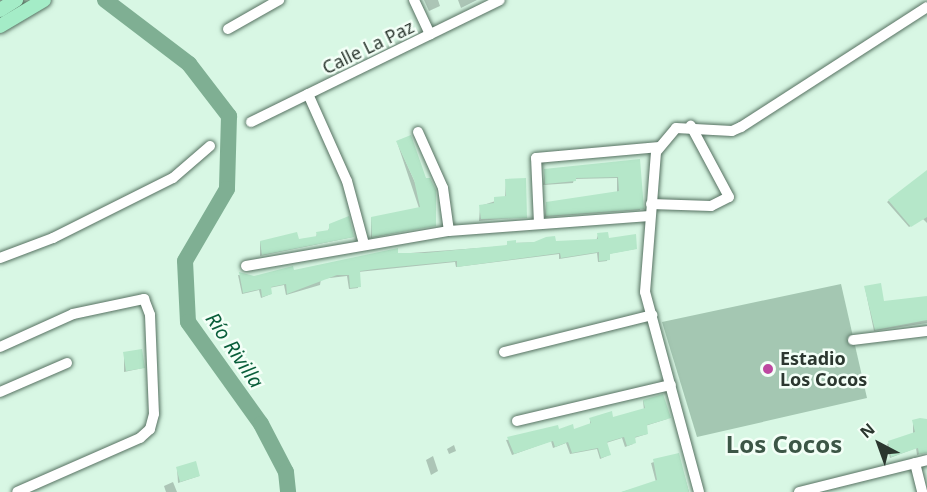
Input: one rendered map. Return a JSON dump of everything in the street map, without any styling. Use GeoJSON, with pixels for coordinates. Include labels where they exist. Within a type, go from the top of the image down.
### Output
{"type":"FeatureCollection","features":[{"type":"Feature","properties":{"kind":"main road"},"geometry":{"type":"LineString","coordinates":[[0,10],[16,0]]}},
{"type":"Feature","properties":{"kind":"main road"},"geometry":{"type":"LineString","coordinates":[[0,26],[44,0]]}},
{"type":"Feature","properties":{"kind":"street"},"geometry":{"type":"LineString","coordinates":[[228,29],[279,0]]}},
{"type":"Feature","properties":{"kind":"street"},"geometry":{"type":"LineString","coordinates":[[414,0],[430,35]]}},
{"type":"Feature","properties":{"kind":"street","name":"Calle La Paz"},"geometry":{"type":"LineString","coordinates":[[251,122],[500,0]]}},
{"type":"Feature","properties":{"kind":"street"},"geometry":{"type":"LineString","coordinates":[[699,492],[652,315],[644,276],[656,152],[676,128],[691,126],[732,131],[741,127],[927,7]]}},
{"type":"Feature","properties":{"kind":"street"},"geometry":{"type":"LineString","coordinates":[[308,94],[346,181],[364,244]]}},
{"type":"Feature","properties":{"kind":"street"},"geometry":{"type":"LineString","coordinates":[[651,204],[711,206],[729,197],[691,126]]}},
{"type":"Feature","properties":{"kind":"street"},"geometry":{"type":"LineString","coordinates":[[418,132],[443,188],[449,231]]}},
{"type":"Feature","properties":{"kind":"street"},"geometry":{"type":"LineString","coordinates":[[0,258],[53,238],[173,178],[210,146]]}},
{"type":"Feature","properties":{"kind":"street"},"geometry":{"type":"LineString","coordinates":[[539,223],[536,158],[660,147]]}},
{"type":"Feature","properties":{"kind":"street"},"geometry":{"type":"LineString","coordinates":[[246,266],[449,231],[649,216]]}},
{"type":"Feature","properties":{"kind":"street"},"geometry":{"type":"LineString","coordinates":[[0,347],[73,314],[144,299],[149,308],[154,414],[150,429],[140,438],[17,492]]}},
{"type":"Feature","properties":{"kind":"street"},"geometry":{"type":"LineString","coordinates":[[504,352],[652,315]]}},
{"type":"Feature","properties":{"kind":"street"},"geometry":{"type":"LineString","coordinates":[[854,340],[927,331]]}},
{"type":"Feature","properties":{"kind":"street"},"geometry":{"type":"LineString","coordinates":[[0,392],[67,363]]}},
{"type":"Feature","properties":{"kind":"street"},"geometry":{"type":"LineString","coordinates":[[517,421],[671,385]]}},
{"type":"Feature","properties":{"kind":"street"},"geometry":{"type":"LineString","coordinates":[[799,492],[927,460]]}},
{"type":"Feature","properties":{"kind":"street"},"geometry":{"type":"LineString","coordinates":[[915,463],[922,492]]}},
{"type":"Feature","properties":{"kind":"green space","name":"Estadio Los Cocos"},"geometry":{"type":"Polygon","coordinates":[[[841,284],[867,398],[697,437],[662,322],[841,284]]]}},
{"type":"Feature","properties":{"kind":"building"},"geometry":{"type":"Polygon","coordinates":[[[411,135],[426,178],[430,178],[436,190],[436,226],[372,237],[371,217],[420,207],[414,180],[396,141],[411,135]]]}},
{"type":"Feature","properties":{"kind":"building"},"geometry":{"type":"Polygon","coordinates":[[[640,159],[644,209],[546,216],[546,202],[619,191],[618,177],[576,178],[576,181],[545,184],[544,169],[640,159]]]}},
{"type":"Feature","properties":{"kind":"building"},"geometry":{"type":"Polygon","coordinates":[[[927,170],[927,217],[911,227],[888,200],[927,170]]]}},
{"type":"Feature","properties":{"kind":"building"},"geometry":{"type":"Polygon","coordinates":[[[526,178],[527,218],[481,219],[479,205],[494,203],[494,197],[506,196],[505,179],[526,178]]]}},
{"type":"Feature","properties":{"kind":"building"},"geometry":{"type":"Polygon","coordinates":[[[349,216],[354,237],[262,255],[260,241],[297,232],[299,239],[317,236],[316,232],[329,230],[329,224],[349,216]]]}},
{"type":"Feature","properties":{"kind":"building"},"geometry":{"type":"Polygon","coordinates":[[[608,232],[609,238],[636,234],[637,249],[610,254],[610,260],[599,261],[599,252],[561,258],[560,253],[457,267],[457,261],[375,269],[360,271],[361,287],[350,288],[349,275],[337,275],[287,294],[286,284],[271,287],[272,294],[262,297],[261,289],[243,293],[239,272],[254,276],[293,266],[294,270],[398,248],[398,253],[425,253],[507,245],[507,241],[516,240],[516,243],[534,242],[555,236],[556,241],[598,239],[597,233],[608,232]]]}},
{"type":"Feature","properties":{"kind":"building"},"geometry":{"type":"Polygon","coordinates":[[[881,283],[884,301],[927,296],[927,320],[875,330],[864,286],[881,283]]]}},
{"type":"Feature","properties":{"kind":"building"},"geometry":{"type":"Polygon","coordinates":[[[142,349],[145,368],[126,371],[123,352],[142,349]]]}},
{"type":"Feature","properties":{"kind":"building"},"geometry":{"type":"Polygon","coordinates":[[[663,394],[671,418],[647,425],[648,434],[635,437],[636,443],[627,446],[624,437],[607,442],[611,455],[601,458],[598,448],[572,453],[568,442],[555,447],[553,441],[514,454],[507,437],[558,425],[559,429],[573,424],[574,429],[591,423],[589,418],[612,411],[613,417],[645,408],[643,400],[663,394]]]}},
{"type":"Feature","properties":{"kind":"building"},"geometry":{"type":"Polygon","coordinates":[[[927,419],[927,453],[919,454],[918,448],[891,457],[888,441],[915,432],[912,420],[927,419]]]}},
{"type":"Feature","properties":{"kind":"building"},"geometry":{"type":"Polygon","coordinates":[[[679,453],[689,492],[621,492],[657,480],[653,459],[679,453]]]}},
{"type":"Feature","properties":{"kind":"building"},"geometry":{"type":"Polygon","coordinates":[[[196,461],[200,476],[180,482],[176,467],[196,461]]]}},
{"type":"Feature","properties":{"kind":"waterway","name":"Río Rivilla"},"geometry":{"type":"LineString","coordinates":[[105,0],[189,64],[229,116],[227,189],[185,261],[188,322],[261,424],[286,472],[288,492]]}},
{"type":"Feature","properties":{"kind":"place","name":"Estadio Los Cocos"},"geometry":{"type":"Point","coordinates":[768,369]}},
{"type":"Feature","properties":{"kind":"district","name":"Los Cocos"},"geometry":{"type":"Point","coordinates":[784,444]}}]}
